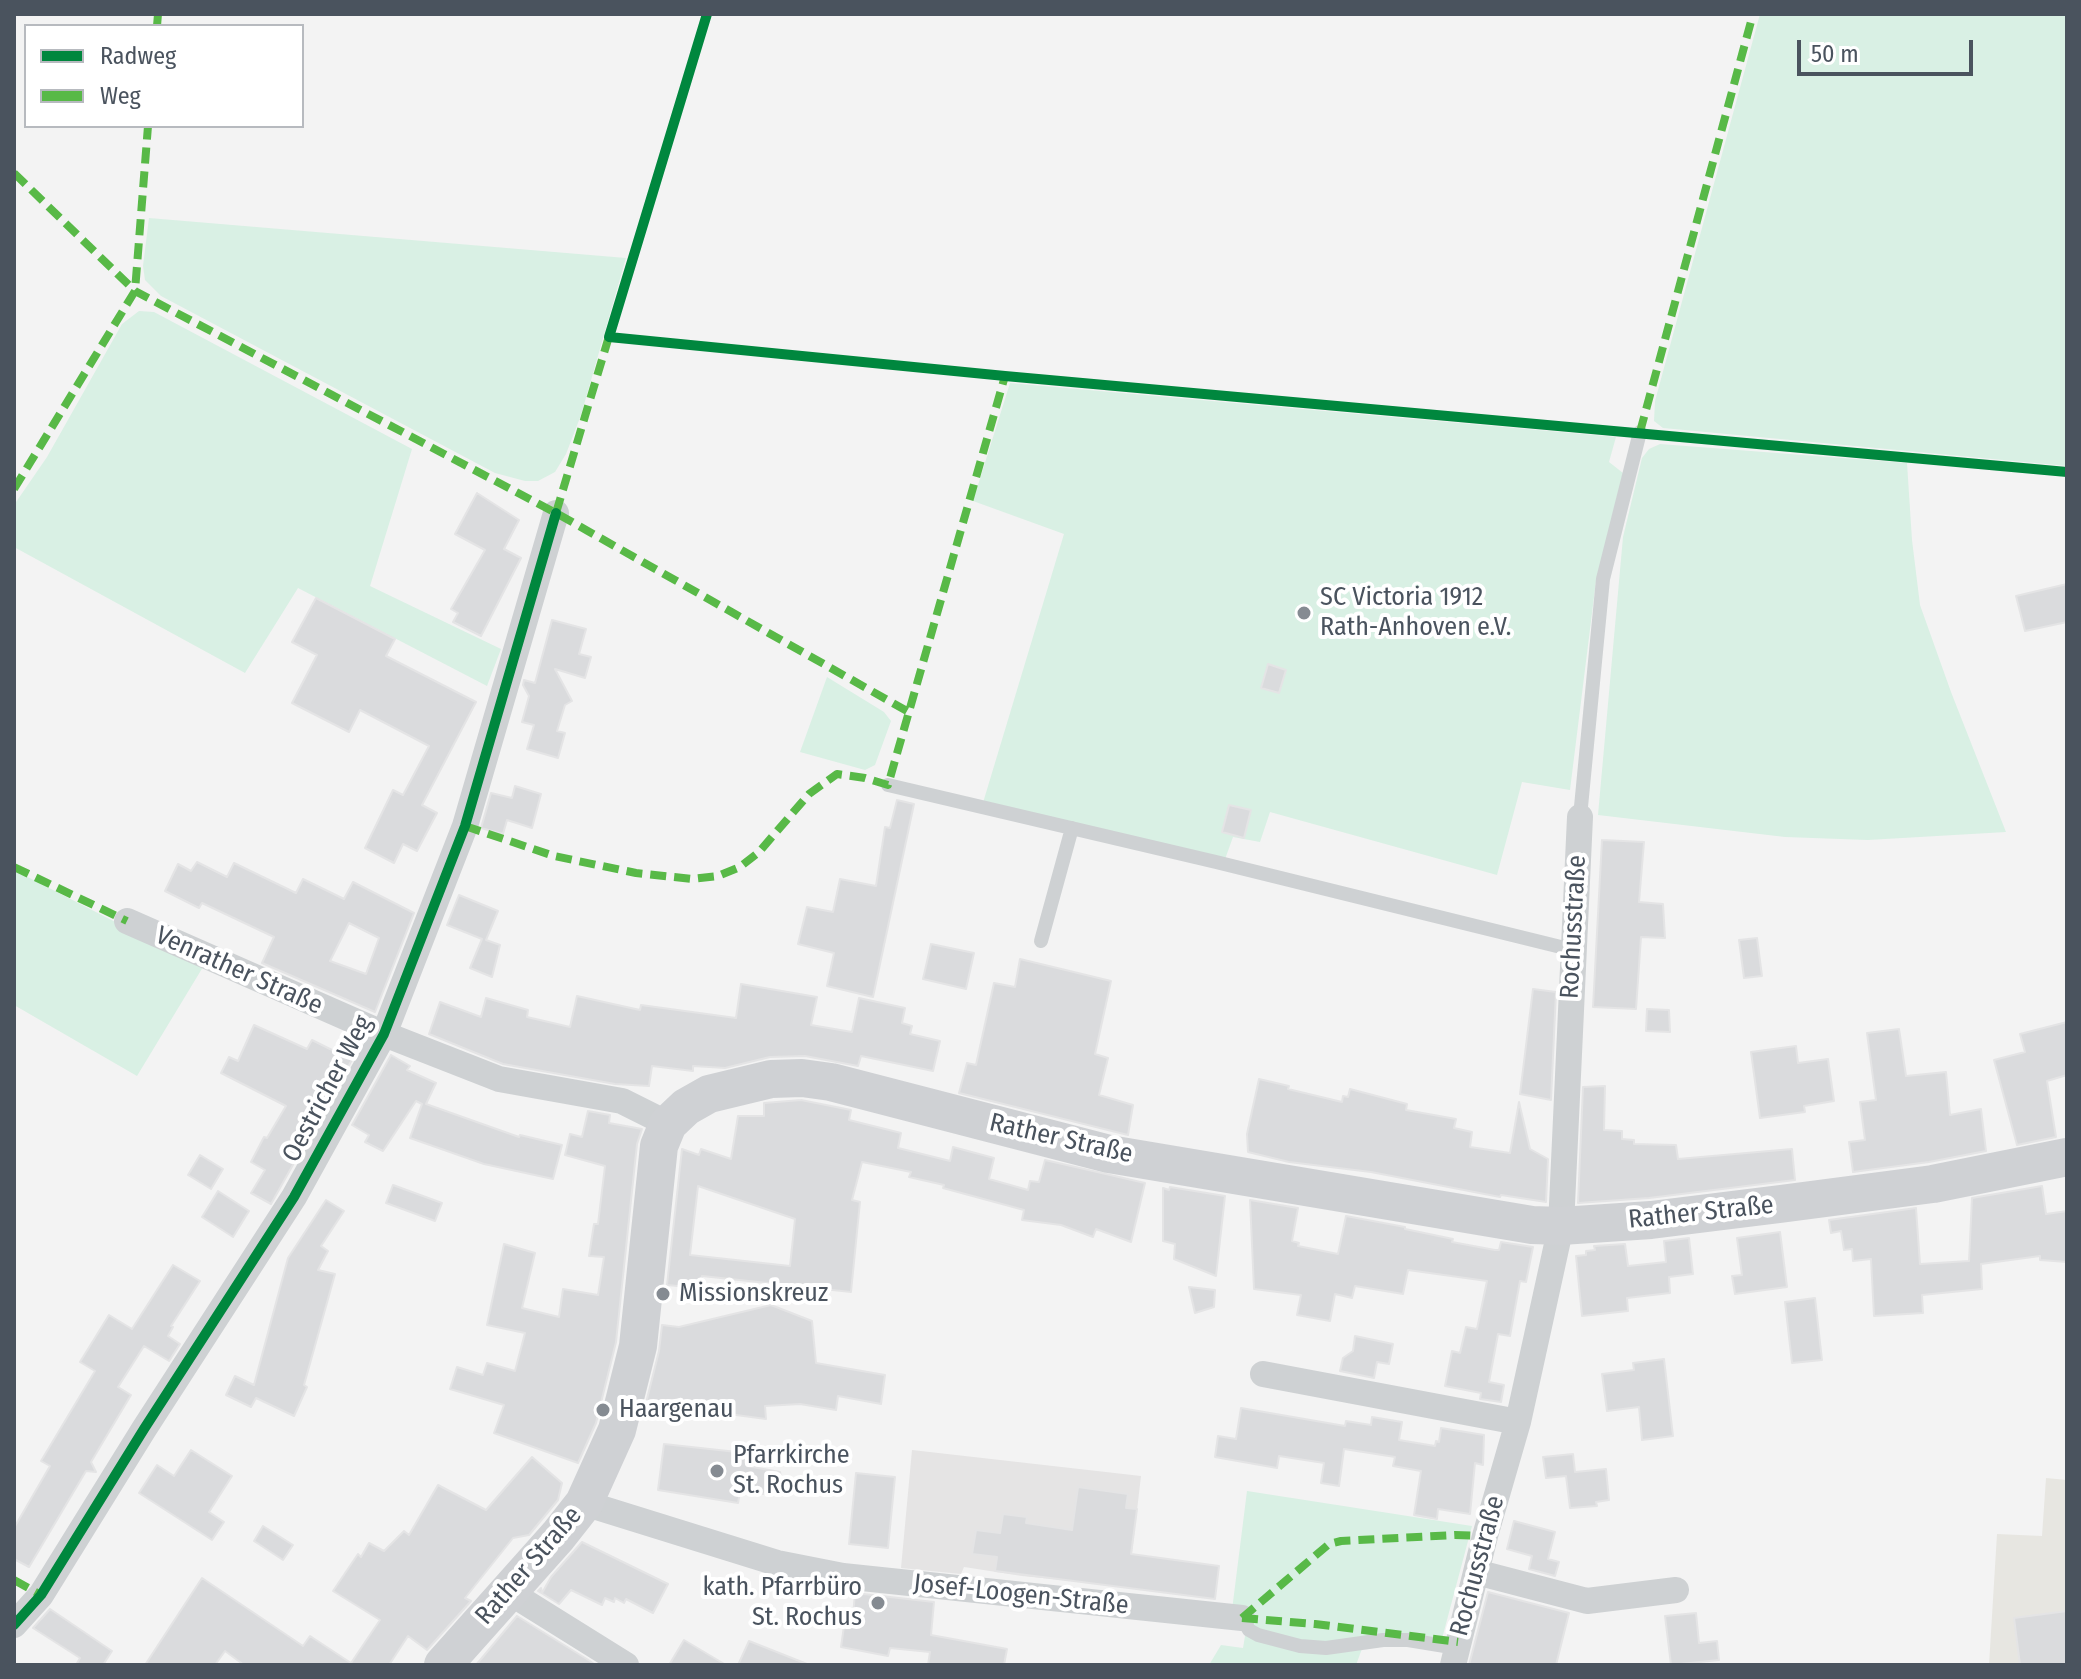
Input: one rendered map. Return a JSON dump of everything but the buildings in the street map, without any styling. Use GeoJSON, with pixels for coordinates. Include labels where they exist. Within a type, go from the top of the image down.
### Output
{"type":"FeatureCollection","features":[{"type":"Feature","properties":{"kind":"main road","name":"Rather Straße"},"geometry":{"type":"LineString","coordinates":[[443,1665],[584,1503],[617,1430],[638,1346],[659,1146],[668,1124],[686,1107],[709,1094],[756,1082],[802,1078],[831,1082],[1109,1154],[1532,1225],[1561,1226],[1665,1218],[1933,1184],[2067,1157]]}},
{"type":"Feature","properties":{"kind":"street","name":"Oestricher Weg"},"geometry":{"type":"LineString","coordinates":[[14,1625],[41,1595],[288,1207],[384,1034],[465,826],[556,513]]}},
{"type":"Feature","properties":{"kind":"street","name":"Rochusstraße"},"geometry":{"type":"LineString","coordinates":[[1455,1657],[1518,1422],[1561,1226],[1580,817]]}},
{"type":"Feature","properties":{"kind":"street","name":"Venrather Straße"},"geometry":{"type":"LineString","coordinates":[[127,921],[384,1034],[499,1079],[622,1101],[668,1124]]}},
{"type":"Feature","properties":{"kind":"street"},"geometry":{"type":"LineString","coordinates":[[1263,1374],[1518,1422]]}},
{"type":"Feature","properties":{"kind":"street","name":"Josef-Loogen-Straße"},"geometry":{"type":"LineString","coordinates":[[584,1503],[777,1563],[843,1576],[1242,1618]]}},
{"type":"Feature","properties":{"kind":"street"},"geometry":{"type":"LineString","coordinates":[[1476,1572],[1587,1601],[1676,1590]]}},
{"type":"Feature","properties":{"kind":"street"},"geometry":{"type":"LineString","coordinates":[[509,1592],[626,1665]]}},
{"type":"Feature","properties":{"kind":"lane","name":"Rochusstraße"},"geometry":{"type":"LineString","coordinates":[[1580,817],[1603,579],[1640,432]]}},
{"type":"Feature","properties":{"kind":"lane"},"geometry":{"type":"LineString","coordinates":[[888,785],[1573,950]]}},
{"type":"Feature","properties":{"kind":"lane"},"geometry":{"type":"LineString","coordinates":[[1041,941],[1072,828]]}},
{"type":"Feature","properties":{"kind":"lane","name":"Josef-Loogen-Straße"},"geometry":{"type":"LineString","coordinates":[[1242,1618],[1249,1630],[1258,1635],[1300,1646],[1326,1648],[1383,1640],[1408,1640],[1455,1657]]}},
{"type":"Feature","properties":{"kind":"shaded area"},"geometry":{"type":"Polygon","coordinates":[[[912,1450],[1141,1476],[1131,1562],[1103,1584],[964,1567],[961,1574],[901,1568],[912,1450]]]}},
{"type":"Feature","properties":{"kind":"shaded area"},"geometry":{"type":"Polygon","coordinates":[[[2046,1478],[2067,1480],[2067,1665],[1989,1665],[1997,1534],[2042,1536],[2046,1478]]]}},
{"type":"Feature","properties":{"kind":"green space"},"geometry":{"type":"Polygon","coordinates":[[[1760,14],[2067,14],[2067,466],[1663,428],[1654,421],[1655,401],[1760,14]]]}},
{"type":"Feature","properties":{"kind":"green space"},"geometry":{"type":"Polygon","coordinates":[[[149,218],[626,258],[581,415],[566,454],[555,472],[538,481],[495,473],[161,296],[145,280],[143,266],[149,218]]]}},
{"type":"Feature","properties":{"kind":"green space"},"geometry":{"type":"Polygon","coordinates":[[[139,311],[154,312],[412,449],[370,586],[501,649],[487,686],[298,588],[245,673],[14,547],[14,505],[47,457],[122,324],[139,311]]]}},
{"type":"Feature","properties":{"kind":"green space","name":"SC Victoria 1912 Rath-Anhoven e.V."},"geometry":{"type":"Polygon","coordinates":[[[1010,383],[1616,437],[1609,462],[1623,473],[1596,581],[1570,790],[1522,782],[1497,875],[1270,812],[1260,842],[1233,837],[1224,862],[982,806],[1064,534],[973,501],[1010,383]]]}},
{"type":"Feature","properties":{"kind":"green space"},"geometry":{"type":"Polygon","coordinates":[[[1660,444],[1907,463],[1920,605],[2006,832],[1868,840],[1785,837],[1598,815],[1623,537],[1642,458],[1649,449],[1660,444]]]}},
{"type":"Feature","properties":{"kind":"green space"},"geometry":{"type":"Polygon","coordinates":[[[827,677],[884,712],[891,721],[875,765],[865,770],[800,752],[827,677]]]}},
{"type":"Feature","properties":{"kind":"green space"},"geometry":{"type":"Polygon","coordinates":[[[14,870],[203,967],[137,1076],[14,1005],[14,870]]]}},
{"type":"Feature","properties":{"kind":"green space"},"geometry":{"type":"Polygon","coordinates":[[[1247,1491],[1472,1526],[1439,1650],[1399,1644],[1363,1646],[1356,1665],[1209,1665],[1221,1645],[1243,1648],[1249,1612],[1232,1610],[1247,1491]]]}},
{"type":"Feature","properties":{"kind":"marked path"},"geometry":{"type":"LineString","coordinates":[[157,24],[158,14]]}},
{"type":"Feature","properties":{"kind":"marked path"},"geometry":{"type":"LineString","coordinates":[[1640,432],[1753,14]]}},
{"type":"Feature","properties":{"kind":"marked path"},"geometry":{"type":"LineString","coordinates":[[14,489],[135,291],[148,128]]}},
{"type":"Feature","properties":{"kind":"marked path"},"geometry":{"type":"LineString","coordinates":[[14,173],[135,291],[556,513],[907,711]]}},
{"type":"Feature","properties":{"kind":"marked path"},"geometry":{"type":"LineString","coordinates":[[556,513],[610,333]]}},
{"type":"Feature","properties":{"kind":"marked path"},"geometry":{"type":"LineString","coordinates":[[465,826],[554,856],[636,873],[692,879],[718,876],[740,867],[759,852],[809,794],[837,774],[888,785],[1005,376]]}},
{"type":"Feature","properties":{"kind":"marked path"},"geometry":{"type":"LineString","coordinates":[[14,867],[127,921]]}},
{"type":"Feature","properties":{"kind":"marked path"},"geometry":{"type":"LineString","coordinates":[[1242,1618],[1329,1544],[1455,1535],[1485,1536]]}},
{"type":"Feature","properties":{"kind":"marked path"},"geometry":{"type":"LineString","coordinates":[[14,1580],[41,1595]]}},
{"type":"Feature","properties":{"kind":"marked path"},"geometry":{"type":"LineString","coordinates":[[1242,1618],[1458,1642]]}},
{"type":"Feature","properties":{"kind":"cycle path"},"geometry":{"type":"LineString","coordinates":[[707,14],[609,337],[2067,472]]}},
{"type":"Feature","properties":{"kind":"cycle path"},"geometry":{"type":"LineString","coordinates":[[14,1625],[41,1595],[294,1197],[384,1034],[465,826],[556,513]]}},
{"type":"Feature","properties":{"kind":"place","name":"SC Victoria 1912 Rath-Anhoven e.V."},"geometry":{"type":"Point","coordinates":[1304,613]}},
{"type":"Feature","properties":{"kind":"place","name":"Missionskreuz"},"geometry":{"type":"Point","coordinates":[663,1294]}},
{"type":"Feature","properties":{"kind":"place","name":"Haargenau"},"geometry":{"type":"Point","coordinates":[603,1410]}},
{"type":"Feature","properties":{"kind":"place","name":"Pfarrkirche St. Rochus"},"geometry":{"type":"Point","coordinates":[717,1471]}},
{"type":"Feature","properties":{"kind":"place","name":"kath. Pfarrbüro St. Rochus"},"geometry":{"type":"Point","coordinates":[878,1603]}}]}
